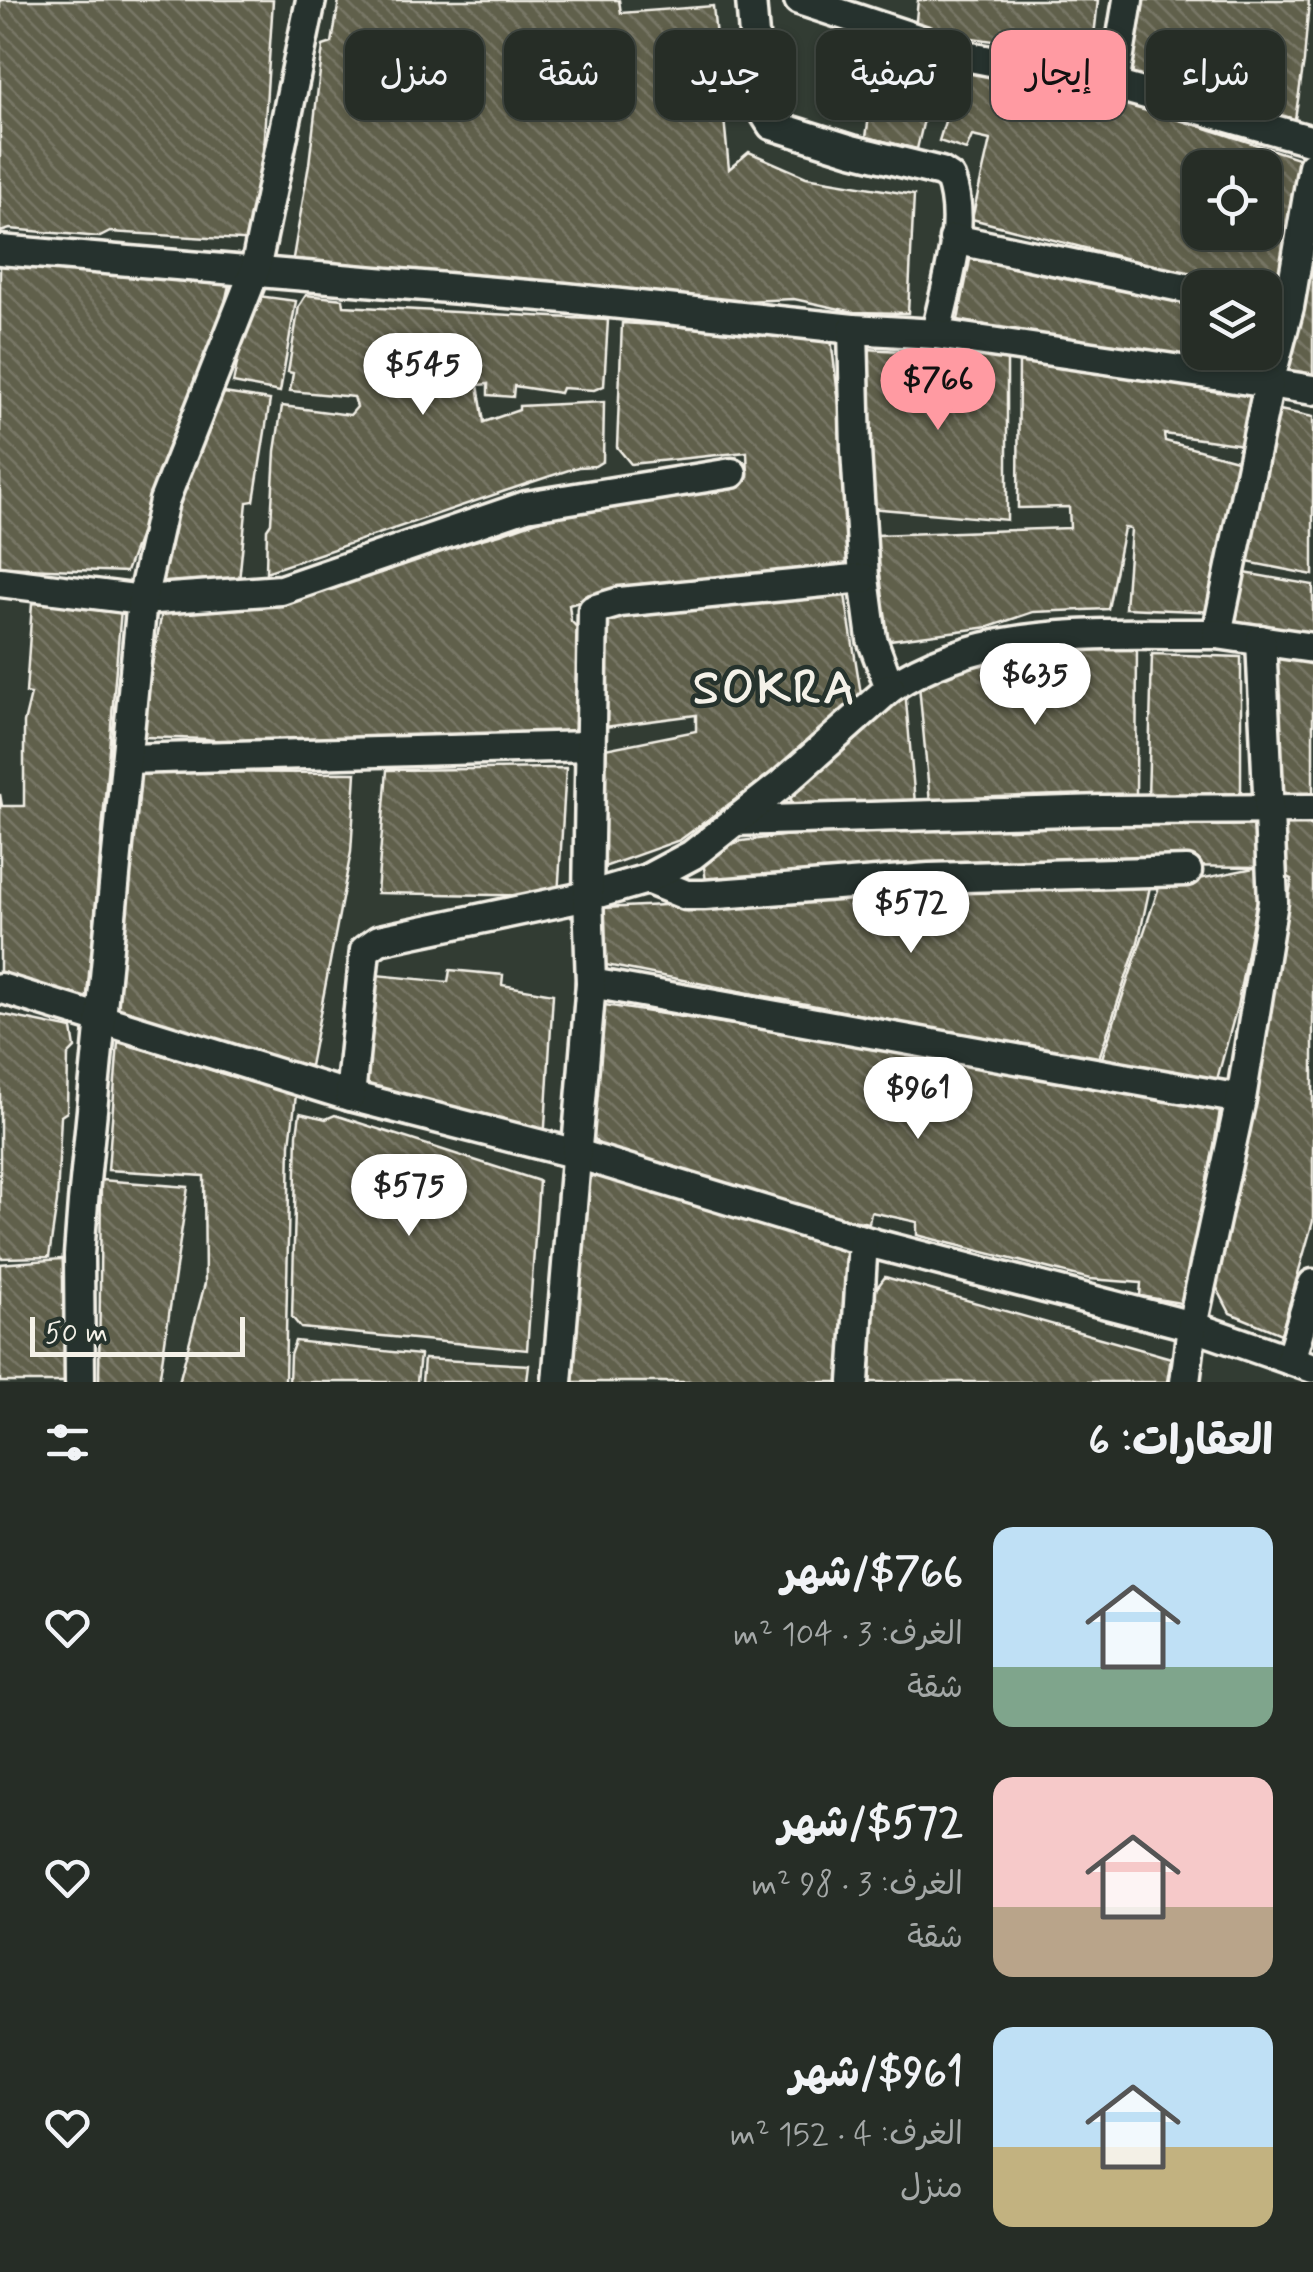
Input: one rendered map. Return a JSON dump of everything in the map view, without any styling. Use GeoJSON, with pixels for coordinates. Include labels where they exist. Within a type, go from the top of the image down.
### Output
{"type":"FeatureCollection","features":[{"type":"Feature","properties":{"kind":"street"},"geometry":{"type":"LineString","coordinates":[[80,1382],[79,1255],[142,600],[164,501],[255,270],[311,0]]}},
{"type":"Feature","properties":{"kind":"street"},"geometry":{"type":"LineString","coordinates":[[751,0],[760,106],[772,126],[942,172],[950,178],[954,186],[954,239],[936,334]]}},
{"type":"Feature","properties":{"kind":"street"},"geometry":{"type":"LineString","coordinates":[[799,0],[991,61]]}},
{"type":"Feature","properties":{"kind":"street"},"geometry":{"type":"LineString","coordinates":[[1123,30],[1128,0]]}},
{"type":"Feature","properties":{"kind":"street"},"geometry":{"type":"LineString","coordinates":[[1126,87],[1313,142]]}},
{"type":"Feature","properties":{"kind":"street"},"geometry":{"type":"LineString","coordinates":[[1282,286],[1313,166]]}},
{"type":"Feature","properties":{"kind":"street"},"geometry":{"type":"LineString","coordinates":[[954,239],[1182,287]]}},
{"type":"Feature","properties":{"kind":"street"},"geometry":{"type":"LineString","coordinates":[[0,250],[936,334],[1313,390]]}},
{"type":"Feature","properties":{"kind":"street"},"geometry":{"type":"LineString","coordinates":[[853,329],[864,578],[872,639],[890,688]]}},
{"type":"Feature","properties":{"kind":"street"},"geometry":{"type":"LineString","coordinates":[[1218,634],[1270,370]]}},
{"type":"Feature","properties":{"kind":"street"},"geometry":{"type":"LineString","coordinates":[[0,582],[142,600],[281,590],[526,506],[732,472]]}},
{"type":"Feature","properties":{"kind":"street"},"geometry":{"type":"LineString","coordinates":[[557,1382],[591,984],[588,896],[593,610],[620,602],[864,578]]}},
{"type":"Feature","properties":{"kind":"street"},"geometry":{"type":"LineString","coordinates":[[350,1096],[365,950],[371,945],[379,940],[588,896],[647,878],[692,855],[782,784],[890,688],[918,669],[1028,637],[1218,634],[1313,648]]}},
{"type":"Feature","properties":{"kind":"street"},"geometry":{"type":"LineString","coordinates":[[1185,1382],[1192,1326],[1241,1099],[1273,902],[1261,640]]}},
{"type":"Feature","properties":{"kind":"street"},"geometry":{"type":"LineString","coordinates":[[127,759],[590,746]]}},
{"type":"Feature","properties":{"kind":"street"},"geometry":{"type":"LineString","coordinates":[[736,820],[1313,809]]}},
{"type":"Feature","properties":{"kind":"street"},"geometry":{"type":"LineString","coordinates":[[647,878],[686,895],[704,896],[873,880],[1187,871]]}},
{"type":"Feature","properties":{"kind":"street"},"geometry":{"type":"LineString","coordinates":[[591,984],[1241,1099]]}},
{"type":"Feature","properties":{"kind":"street"},"geometry":{"type":"LineString","coordinates":[[0,988],[350,1096],[576,1154],[863,1240],[1192,1326],[1302,1364],[1313,1284]]}},
{"type":"Feature","properties":{"kind":"street"},"geometry":{"type":"LineString","coordinates":[[854,1382],[863,1240]]}},
{"type":"Feature","properties":{"kind":"building"},"geometry":{"type":"Polygon","coordinates":[[[0,0],[273,0],[257,241],[110,232],[100,237],[10,229],[0,232],[0,0]]]}},
{"type":"Feature","properties":{"kind":"building"},"geometry":{"type":"Polygon","coordinates":[[[339,0],[619,0],[621,13],[713,6],[715,30],[655,30],[655,120],[724,120],[729,169],[749,152],[806,177],[914,195],[908,313],[854,312],[794,299],[691,303],[292,264],[323,46],[332,43],[339,0]]]}},
{"type":"Feature","properties":{"kind":"building"},"geometry":{"type":"Polygon","coordinates":[[[918,0],[1098,0],[1095,30],[991,30],[991,41],[971,38],[971,30],[915,30],[918,0]]]}},
{"type":"Feature","properties":{"kind":"building"},"geometry":{"type":"Polygon","coordinates":[[[1134,0],[1309,0],[1293,132],[1253,120],[1285,120],[1285,30],[1146,30],[1146,87],[1126,81],[1126,40],[1134,0]]]}},
{"type":"Feature","properties":{"kind":"building"},"geometry":{"type":"Polygon","coordinates":[[[971,68],[991,72],[991,120],[1126,120],[1126,102],[1146,109],[1146,120],[1181,120],[1273,150],[1182,150],[1182,250],[1282,250],[1282,153],[1307,161],[1282,294],[1282,270],[1182,273],[972,219],[990,140],[972,136],[966,150],[939,141],[945,120],[971,120],[971,68]]]}},
{"type":"Feature","properties":{"kind":"building"},"geometry":{"type":"Polygon","coordinates":[[[868,120],[924,120],[917,149],[866,137],[868,120]]]}},
{"type":"Feature","properties":{"kind":"building"},"geometry":{"type":"Polygon","coordinates":[[[1313,233],[1313,381],[1285,374],[1313,233]]]}},
{"type":"Feature","properties":{"kind":"building"},"geometry":{"type":"Polygon","coordinates":[[[971,255],[1182,295],[1182,362],[958,320],[971,255]]]}},
{"type":"Feature","properties":{"kind":"building"},"geometry":{"type":"Polygon","coordinates":[[[0,264],[142,274],[229,285],[212,362],[126,572],[0,567],[0,264]]]}},
{"type":"Feature","properties":{"kind":"building"},"geometry":{"type":"Polygon","coordinates":[[[251,295],[296,301],[280,392],[233,383],[251,295]]]}},
{"type":"Feature","properties":{"kind":"building"},"geometry":{"type":"Polygon","coordinates":[[[306,295],[343,299],[344,306],[608,320],[604,386],[594,390],[562,388],[560,393],[514,386],[513,397],[488,395],[488,384],[478,385],[484,422],[519,410],[519,406],[604,402],[603,461],[266,572],[267,529],[271,523],[282,406],[350,415],[357,407],[354,397],[290,391],[293,373],[288,372],[299,306],[306,295]]]}},
{"type":"Feature","properties":{"kind":"building"},"geometry":{"type":"Polygon","coordinates":[[[622,323],[767,332],[830,330],[859,568],[620,590],[569,605],[571,621],[583,634],[577,736],[234,743],[144,737],[146,696],[163,607],[398,562],[575,508],[748,476],[747,452],[631,464],[617,447],[622,323]]]}},
{"type":"Feature","properties":{"kind":"building"},"geometry":{"type":"Polygon","coordinates":[[[866,349],[1007,357],[1007,520],[870,508],[866,349]]]}},
{"type":"Feature","properties":{"kind":"building"},"geometry":{"type":"Polygon","coordinates":[[[1019,353],[1255,387],[1244,445],[1164,434],[1165,441],[1240,461],[1217,612],[1125,608],[1131,529],[1124,528],[1108,609],[1033,612],[989,627],[882,641],[876,535],[1070,528],[1069,507],[1018,508],[1019,353]]]}},
{"type":"Feature","properties":{"kind":"building"},"geometry":{"type":"Polygon","coordinates":[[[224,393],[270,400],[254,501],[247,502],[238,591],[154,595],[167,514],[216,397],[224,393]]]}},
{"type":"Feature","properties":{"kind":"building"},"geometry":{"type":"Polygon","coordinates":[[[1275,409],[1313,417],[1313,575],[1242,561],[1275,409]]]}},
{"type":"Feature","properties":{"kind":"building"},"geometry":{"type":"Polygon","coordinates":[[[1239,572],[1313,585],[1313,638],[1247,631],[1230,618],[1239,572]]]}},
{"type":"Feature","properties":{"kind":"building"},"geometry":{"type":"Polygon","coordinates":[[[844,589],[861,694],[817,740],[680,840],[593,871],[595,751],[696,731],[696,715],[597,728],[606,616],[844,589]]]}},
{"type":"Feature","properties":{"kind":"building"},"geometry":{"type":"Polygon","coordinates":[[[32,603],[121,609],[88,997],[81,1000],[0,973],[0,794],[2,806],[24,806],[24,723],[31,694],[26,693],[32,603]]]}},
{"type":"Feature","properties":{"kind":"building"},"geometry":{"type":"Polygon","coordinates":[[[1031,645],[1137,646],[1136,796],[1128,803],[930,803],[919,685],[1031,645]]]}},
{"type":"Feature","properties":{"kind":"building"},"geometry":{"type":"Polygon","coordinates":[[[1152,654],[1241,657],[1241,797],[1148,799],[1152,654]]]}},
{"type":"Feature","properties":{"kind":"building"},"geometry":{"type":"Polygon","coordinates":[[[1275,657],[1313,664],[1313,802],[1279,799],[1275,657]]]}},
{"type":"Feature","properties":{"kind":"building"},"geometry":{"type":"Polygon","coordinates":[[[905,689],[915,803],[793,805],[786,785],[905,689]]]}},
{"type":"Feature","properties":{"kind":"building"},"geometry":{"type":"Polygon","coordinates":[[[566,768],[558,896],[377,893],[387,770],[566,768]]]}},
{"type":"Feature","properties":{"kind":"building"},"geometry":{"type":"Polygon","coordinates":[[[131,772],[356,773],[351,852],[310,1066],[117,1020],[110,958],[131,772]]]}},
{"type":"Feature","properties":{"kind":"building"},"geometry":{"type":"Polygon","coordinates":[[[1256,812],[1259,867],[1168,866],[706,881],[702,854],[741,841],[868,826],[1256,812]]]}},
{"type":"Feature","properties":{"kind":"building"},"geometry":{"type":"Polygon","coordinates":[[[1276,816],[1313,817],[1313,1221],[1281,1334],[1230,1313],[1216,1286],[1292,879],[1275,871],[1276,816]]]}},
{"type":"Feature","properties":{"kind":"building"},"geometry":{"type":"Polygon","coordinates":[[[1259,867],[1258,894],[1237,1007],[1216,1083],[1165,1071],[1164,1078],[1101,1061],[1159,887],[1259,867]]]}},
{"type":"Feature","properties":{"kind":"building"},"geometry":{"type":"Polygon","coordinates":[[[1151,882],[1138,942],[1098,1061],[601,964],[602,908],[1151,882]]]}},
{"type":"Feature","properties":{"kind":"building"},"geometry":{"type":"Polygon","coordinates":[[[450,970],[503,975],[502,985],[553,994],[544,1143],[355,1090],[366,974],[448,982],[450,970]]]}},
{"type":"Feature","properties":{"kind":"building"},"geometry":{"type":"Polygon","coordinates":[[[598,1004],[1222,1100],[1186,1304],[1140,1296],[1141,1283],[1090,1279],[917,1235],[917,1222],[871,1212],[869,1223],[851,1220],[604,1150],[590,1133],[598,1004]]]}},
{"type":"Feature","properties":{"kind":"building"},"geometry":{"type":"Polygon","coordinates":[[[0,1014],[72,1029],[75,1048],[68,1055],[67,1112],[61,1116],[57,1202],[49,1257],[0,1258],[0,1014]]]}},
{"type":"Feature","properties":{"kind":"building"},"geometry":{"type":"Polygon","coordinates":[[[118,1042],[296,1095],[290,1144],[285,1382],[179,1382],[205,1283],[204,1176],[108,1170],[118,1042]]]}},
{"type":"Feature","properties":{"kind":"building"},"geometry":{"type":"Polygon","coordinates":[[[300,1113],[326,1119],[335,1115],[539,1181],[527,1350],[301,1328],[292,1317],[300,1113]]]}},
{"type":"Feature","properties":{"kind":"building"},"geometry":{"type":"Polygon","coordinates":[[[586,1169],[847,1252],[841,1382],[573,1382],[586,1169]]]}},
{"type":"Feature","properties":{"kind":"building"},"geometry":{"type":"Polygon","coordinates":[[[101,1180],[188,1187],[159,1382],[99,1382],[101,1180]]]}},
{"type":"Feature","properties":{"kind":"building"},"geometry":{"type":"Polygon","coordinates":[[[73,1258],[69,1382],[0,1382],[0,1264],[73,1258]]]}},
{"type":"Feature","properties":{"kind":"building"},"geometry":{"type":"Polygon","coordinates":[[[885,1277],[1171,1358],[1167,1382],[870,1382],[876,1289],[885,1277]]]}},
{"type":"Feature","properties":{"kind":"building"},"geometry":{"type":"Polygon","coordinates":[[[295,1341],[420,1355],[417,1382],[289,1382],[295,1341]]]}},
{"type":"Feature","properties":{"kind":"building"},"geometry":{"type":"Polygon","coordinates":[[[424,1359],[529,1365],[527,1382],[422,1382],[424,1359]]]}},
{"type":"Feature","properties":{"kind":"district","name":"SOKRA"},"geometry":{"type":"Point","coordinates":[775,689]}}]}
